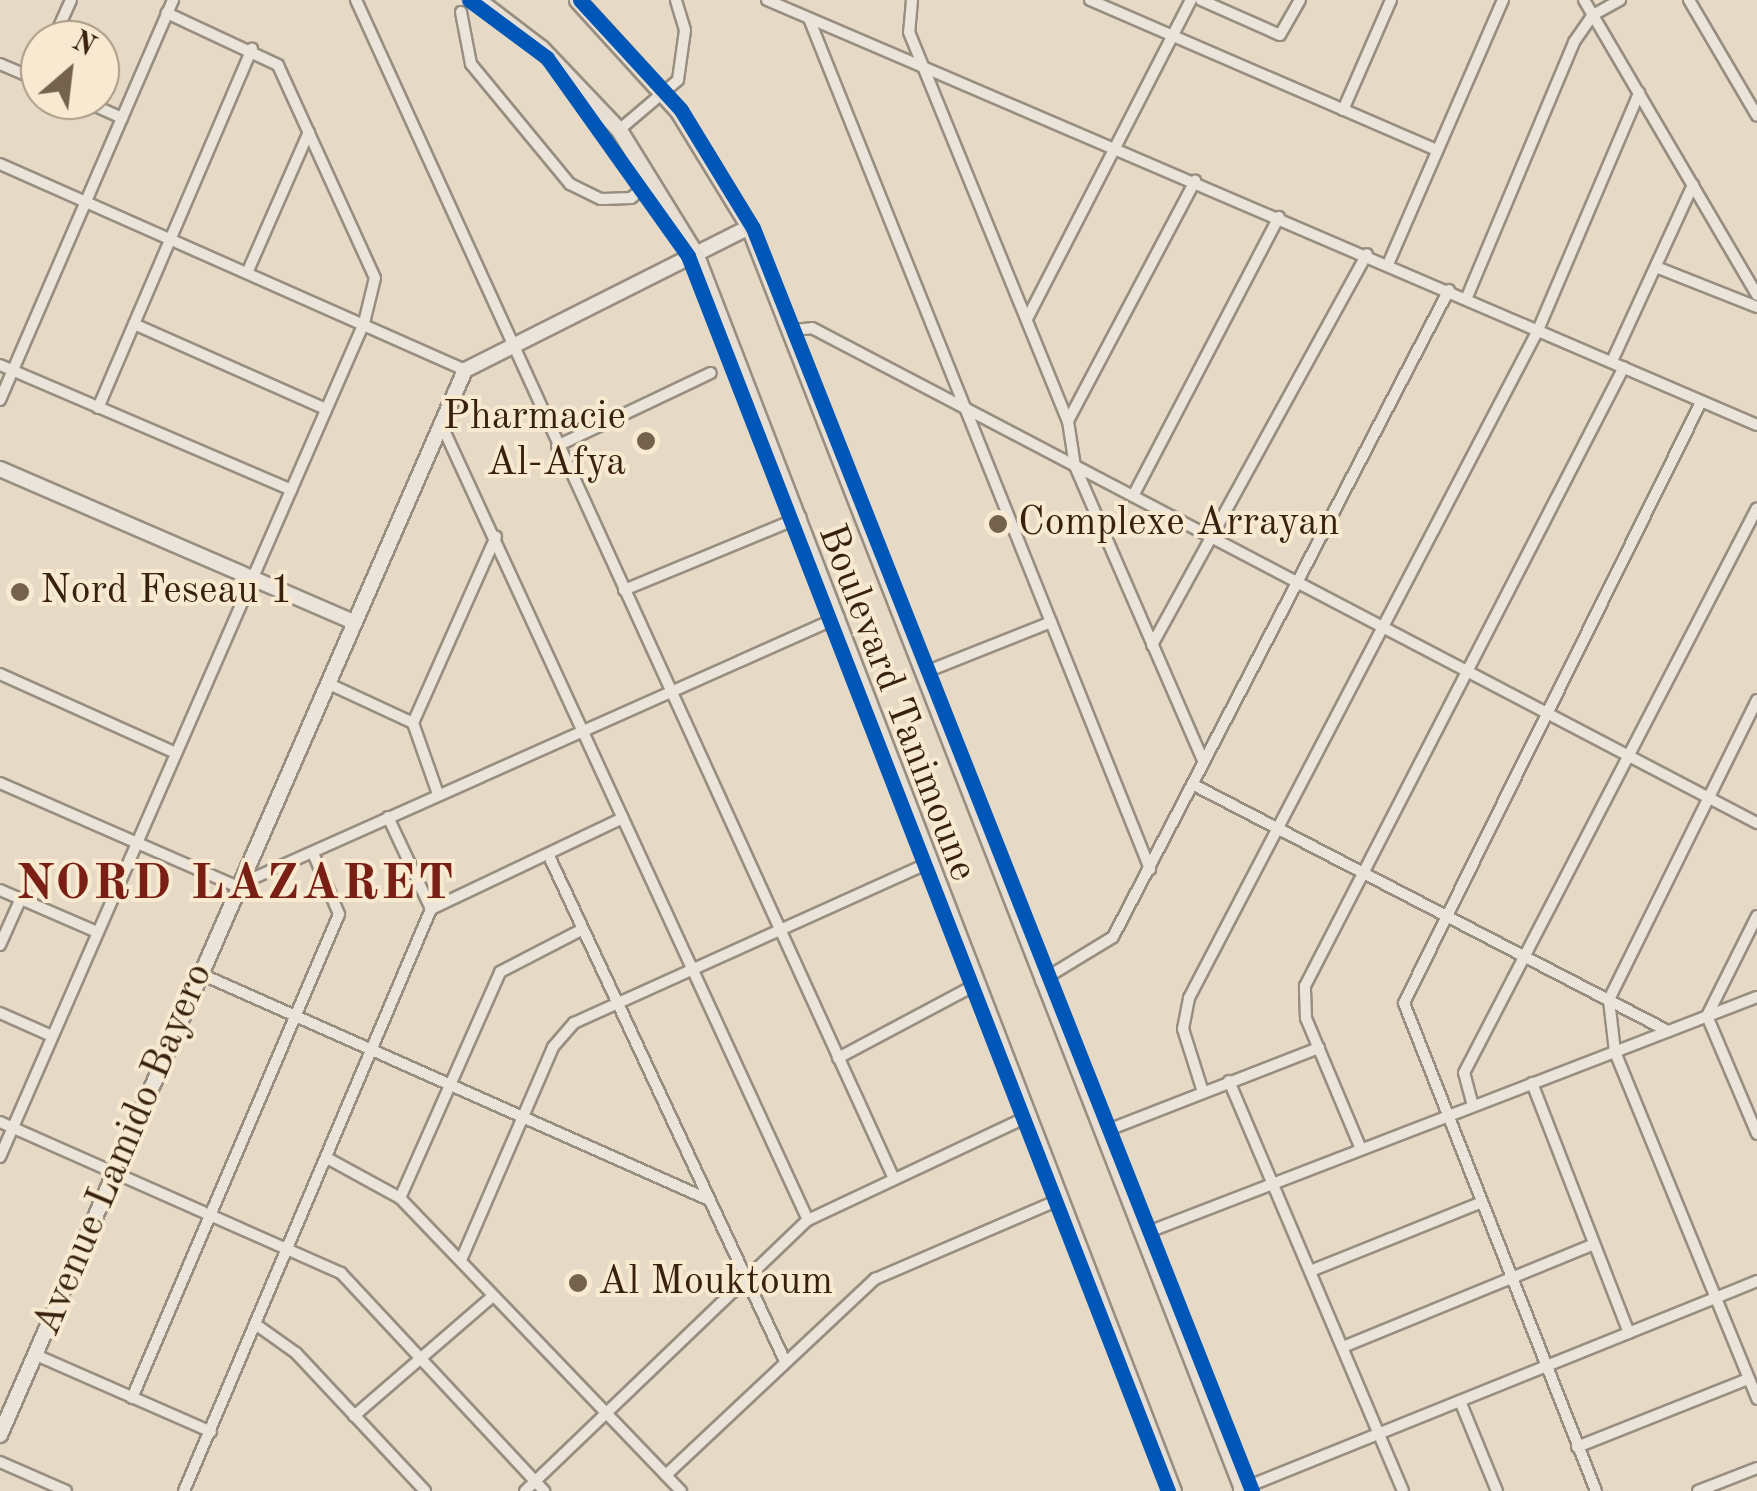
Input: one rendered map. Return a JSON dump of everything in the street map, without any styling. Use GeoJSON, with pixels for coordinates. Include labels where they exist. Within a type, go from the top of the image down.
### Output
{"type":"FeatureCollection","features":[{"type":"Feature","properties":{"kind":"main road","name":"Boulevard Tanimoune"},"geometry":{"type":"LineString","coordinates":[[478,0],[563,68],[618,130],[695,253],[840,618],[1173,1491]]}},
{"type":"Feature","properties":{"kind":"main road","name":"Boulevard Tanimoune"},"geometry":{"type":"LineString","coordinates":[[576,0],[664,94],[749,228],[792,330],[1240,1490]]}},
{"type":"Feature","properties":{"kind":"street"},"geometry":{"type":"LineString","coordinates":[[0,400],[172,0]]}},
{"type":"Feature","properties":{"kind":"street"},"geometry":{"type":"LineString","coordinates":[[356,0],[509,346],[894,1178]]}},
{"type":"Feature","properties":{"kind":"street"},"geometry":{"type":"LineString","coordinates":[[618,130],[664,94],[682,66],[676,0]]}},
{"type":"Feature","properties":{"kind":"street"},"geometry":{"type":"LineString","coordinates":[[767,0],[1388,262],[1757,426]]}},
{"type":"Feature","properties":{"kind":"street"},"geometry":{"type":"LineString","coordinates":[[912,0],[907,20],[923,66],[1068,422],[1075,466],[1202,761]]}},
{"type":"Feature","properties":{"kind":"street"},"geometry":{"type":"LineString","coordinates":[[1091,0],[1437,150]]}},
{"type":"Feature","properties":{"kind":"street"},"geometry":{"type":"LineString","coordinates":[[1028,317],[1176,36],[1191,0]]}},
{"type":"Feature","properties":{"kind":"street"},"geometry":{"type":"LineString","coordinates":[[1201,0],[1280,34],[1300,0]]}},
{"type":"Feature","properties":{"kind":"street"},"geometry":{"type":"LineString","coordinates":[[1343,110],[1391,0]]}},
{"type":"Feature","properties":{"kind":"street"},"geometry":{"type":"LineString","coordinates":[[1388,262],[1504,0]]}},
{"type":"Feature","properties":{"kind":"street"},"geometry":{"type":"LineString","coordinates":[[1584,0],[1757,295]]}},
{"type":"Feature","properties":{"kind":"street"},"geometry":{"type":"LineString","coordinates":[[1467,297],[1593,15],[1620,0]]}},
{"type":"Feature","properties":{"kind":"street"},"geometry":{"type":"LineString","coordinates":[[1689,0],[1757,116]]}},
{"type":"Feature","properties":{"kind":"street"},"geometry":{"type":"LineString","coordinates":[[461,12],[471,64],[570,184],[601,200],[632,198],[652,181]]}},
{"type":"Feature","properties":{"kind":"street"},"geometry":{"type":"LineString","coordinates":[[0,1156],[364,323],[372,260],[278,64],[167,13]]}},
{"type":"Feature","properties":{"kind":"street"},"geometry":{"type":"LineString","coordinates":[[810,20],[1150,869]]}},
{"type":"Feature","properties":{"kind":"street"},"geometry":{"type":"LineString","coordinates":[[98,408],[252,49]]}},
{"type":"Feature","properties":{"kind":"street"},"geometry":{"type":"LineString","coordinates":[[1203,1092],[1184,1013],[1538,330],[1639,93]]}},
{"type":"Feature","properties":{"kind":"street"},"geometry":{"type":"LineString","coordinates":[[247,273],[309,132]]}},
{"type":"Feature","properties":{"kind":"street"},"geometry":{"type":"LineString","coordinates":[[0,165],[465,370],[749,228]]}},
{"type":"Feature","properties":{"kind":"street"},"geometry":{"type":"LineString","coordinates":[[1068,422],[1195,180]]}},
{"type":"Feature","properties":{"kind":"street"},"geometry":{"type":"LineString","coordinates":[[1612,361],[1693,186]]}},
{"type":"Feature","properties":{"kind":"street"},"geometry":{"type":"LineString","coordinates":[[1132,496],[1279,217]]}},
{"type":"Feature","properties":{"kind":"street"},"geometry":{"type":"LineString","coordinates":[[1152,645],[1216,540],[1366,254]]}},
{"type":"Feature","properties":{"kind":"street"},"geometry":{"type":"LineString","coordinates":[[1656,267],[1757,307]]}},
{"type":"Feature","properties":{"kind":"street"},"geometry":{"type":"LineString","coordinates":[[1041,981],[1106,945],[1300,584],[1448,290]]}},
{"type":"Feature","properties":{"kind":"street"},"geometry":{"type":"LineString","coordinates":[[134,324],[326,408]]}},
{"type":"Feature","properties":{"kind":"street"},"geometry":{"type":"LineString","coordinates":[[792,330],[812,328],[1757,823]]}},
{"type":"Feature","properties":{"kind":"street"},"geometry":{"type":"LineString","coordinates":[[0,366],[292,490]]}},
{"type":"Feature","properties":{"kind":"street"},"geometry":{"type":"LineString","coordinates":[[1361,1150],[1319,1048],[1304,992],[1624,367]]}},
{"type":"Feature","properties":{"kind":"street","name":"Avenue Lamido Bayero"},"geometry":{"type":"LineString","coordinates":[[0,1435],[236,886],[443,428],[465,370]]}},
{"type":"Feature","properties":{"kind":"street"},"geometry":{"type":"LineString","coordinates":[[557,446],[711,373]]}},
{"type":"Feature","properties":{"kind":"street"},"geometry":{"type":"LineString","coordinates":[[1596,1491],[1404,1003],[1443,914],[1702,402]]}},
{"type":"Feature","properties":{"kind":"street"},"geometry":{"type":"LineString","coordinates":[[443,428],[808,1220]]}},
{"type":"Feature","properties":{"kind":"street"},"geometry":{"type":"LineString","coordinates":[[0,469],[353,622]]}},
{"type":"Feature","properties":{"kind":"street"},"geometry":{"type":"LineString","coordinates":[[1472,1106],[1464,1073],[1757,508]]}},
{"type":"Feature","properties":{"kind":"street"},"geometry":{"type":"LineString","coordinates":[[624,590],[801,517]]}},
{"type":"Feature","properties":{"kind":"street"},"geometry":{"type":"LineString","coordinates":[[412,724],[496,537]]}},
{"type":"Feature","properties":{"kind":"street"},"geometry":{"type":"LineString","coordinates":[[0,783],[236,886],[582,729],[840,618]]}},
{"type":"Feature","properties":{"kind":"street"},"geometry":{"type":"LineString","coordinates":[[923,672],[1051,622]]}},
{"type":"Feature","properties":{"kind":"street"},"geometry":{"type":"LineString","coordinates":[[0,674],[176,752]]}},
{"type":"Feature","properties":{"kind":"street"},"geometry":{"type":"LineString","coordinates":[[327,682],[412,724],[438,794]]}},
{"type":"Feature","properties":{"kind":"street"},"geometry":{"type":"LineString","coordinates":[[1757,700],[1609,1000],[1614,1052],[1757,1400]]}},
{"type":"Feature","properties":{"kind":"street"},"geometry":{"type":"LineString","coordinates":[[1192,784],[1668,1031]]}},
{"type":"Feature","properties":{"kind":"street"},"geometry":{"type":"LineString","coordinates":[[388,817],[431,909]]}},
{"type":"Feature","properties":{"kind":"street"},"geometry":{"type":"LineString","coordinates":[[184,1491],[258,1326],[431,909],[623,818]]}},
{"type":"Feature","properties":{"kind":"street"},"geometry":{"type":"LineString","coordinates":[[132,1398],[339,914],[313,853]]}},
{"type":"Feature","properties":{"kind":"street"},"geometry":{"type":"LineString","coordinates":[[548,854],[622,1004],[784,1359]]}},
{"type":"Feature","properties":{"kind":"street"},"geometry":{"type":"LineString","coordinates":[[461,1260],[560,1036],[933,861]]}},
{"type":"Feature","properties":{"kind":"street"},"geometry":{"type":"LineString","coordinates":[[0,890],[97,932]]}},
{"type":"Feature","properties":{"kind":"street"},"geometry":{"type":"LineString","coordinates":[[0,945],[21,898]]}},
{"type":"Feature","properties":{"kind":"street"},"geometry":{"type":"LineString","coordinates":[[1757,916],[1707,1016],[1757,1134]]}},
{"type":"Feature","properties":{"kind":"street"},"geometry":{"type":"LineString","coordinates":[[400,1198],[500,972],[584,929]]}},
{"type":"Feature","properties":{"kind":"street"},"geometry":{"type":"LineString","coordinates":[[201,974],[370,1054],[708,1199]]}},
{"type":"Feature","properties":{"kind":"street"},"geometry":{"type":"LineString","coordinates":[[838,1058],[979,984]]}},
{"type":"Feature","properties":{"kind":"street"},"geometry":{"type":"LineString","coordinates":[[1142,1234],[1757,996]]}},
{"type":"Feature","properties":{"kind":"street"},"geometry":{"type":"LineString","coordinates":[[0,1013],[52,1036]]}},
{"type":"Feature","properties":{"kind":"street"},"geometry":{"type":"LineString","coordinates":[[1103,1132],[1319,1048]]}},
{"type":"Feature","properties":{"kind":"street"},"geometry":{"type":"LineString","coordinates":[[1229,1081],[1313,1270],[1402,1491]]}},
{"type":"Feature","properties":{"kind":"street"},"geometry":{"type":"LineString","coordinates":[[1532,1083],[1629,1333]]}},
{"type":"Feature","properties":{"kind":"street"},"geometry":{"type":"LineString","coordinates":[[525,1491],[808,1220],[1029,1116]]}},
{"type":"Feature","properties":{"kind":"street"},"geometry":{"type":"LineString","coordinates":[[0,1122],[212,1211],[350,1280],[544,1491]]}},
{"type":"Feature","properties":{"kind":"street"},"geometry":{"type":"LineString","coordinates":[[327,1158],[400,1198],[681,1491]]}},
{"type":"Feature","properties":{"kind":"street"},"geometry":{"type":"LineString","coordinates":[[666,1476],[784,1359],[888,1270],[1062,1199]]}},
{"type":"Feature","properties":{"kind":"street"},"geometry":{"type":"LineString","coordinates":[[1313,1270],[1480,1203]]}},
{"type":"Feature","properties":{"kind":"street"},"geometry":{"type":"LineString","coordinates":[[1343,1347],[1594,1244]]}},
{"type":"Feature","properties":{"kind":"street"},"geometry":{"type":"LineString","coordinates":[[1240,1490],[1757,1281]]}},
{"type":"Feature","properties":{"kind":"street"},"geometry":{"type":"LineString","coordinates":[[354,1416],[492,1297]]}},
{"type":"Feature","properties":{"kind":"street"},"geometry":{"type":"LineString","coordinates":[[258,1326],[354,1416],[425,1491]]}},
{"type":"Feature","properties":{"kind":"street"},"geometry":{"type":"LineString","coordinates":[[36,1355],[211,1432]]}},
{"type":"Feature","properties":{"kind":"street"},"geometry":{"type":"LineString","coordinates":[[1577,1447],[1748,1379]]}},
{"type":"Feature","properties":{"kind":"street"},"geometry":{"type":"LineString","coordinates":[[1460,1401],[1497,1491]]}},
{"type":"Feature","properties":{"kind":"street"},"geometry":{"type":"LineString","coordinates":[[0,1462],[66,1491]]}},
{"type":"Feature","properties":{"kind":"street"},"geometry":{"type":"LineString","coordinates":[[1698,1491],[1757,1468]]}},
{"type":"Feature","properties":{"kind":"cycle path"},"geometry":{"type":"LineString","coordinates":[[469,0],[547,58],[688,256],[1168,1491]]}},
{"type":"Feature","properties":{"kind":"cycle path"},"geometry":{"type":"LineString","coordinates":[[580,0],[681,110],[753,228],[1252,1491]]}},
{"type":"Feature","properties":{"kind":"place","name":"Pharmacie Al-Afya"},"geometry":{"type":"Point","coordinates":[646,441]}},
{"type":"Feature","properties":{"kind":"place","name":"Complexe Arrayan"},"geometry":{"type":"Point","coordinates":[998,524]}},
{"type":"Feature","properties":{"kind":"place","name":"Nord Feseau 1"},"geometry":{"type":"Point","coordinates":[20,592]}},
{"type":"Feature","properties":{"kind":"place","name":"Al Mouktoum"},"geometry":{"type":"Point","coordinates":[578,1283]}},
{"type":"Feature","properties":{"kind":"district","name":"NORD LAZARET"},"geometry":{"type":"Point","coordinates":[236,886]}}]}
